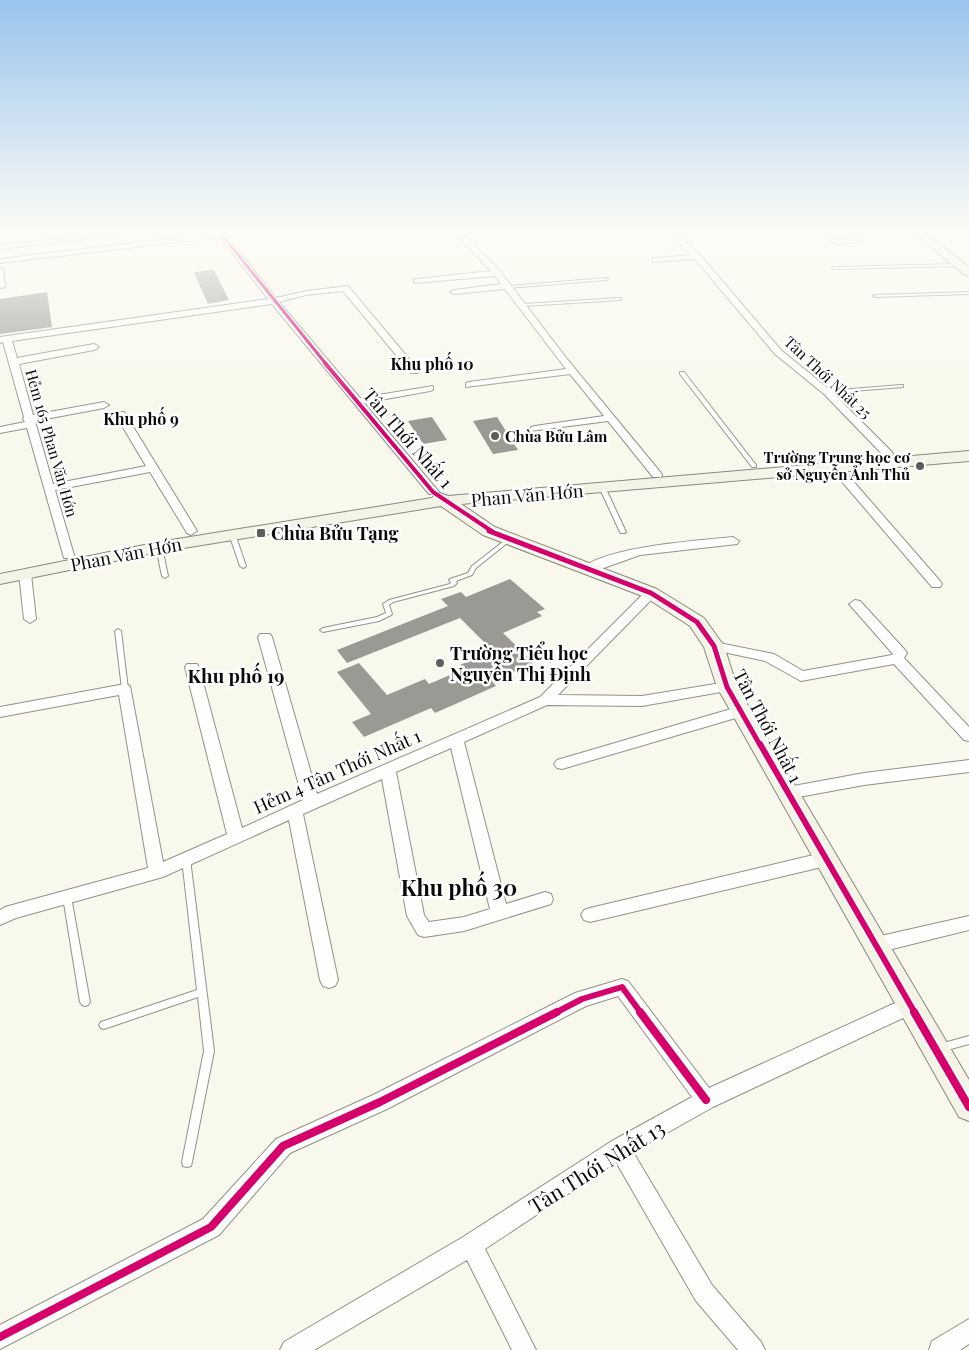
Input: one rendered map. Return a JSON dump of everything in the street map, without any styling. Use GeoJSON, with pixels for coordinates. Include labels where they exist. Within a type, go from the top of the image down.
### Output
{"type":"FeatureCollection","features":[{"type":"Feature","properties":{"kind":"main road","name":"Phan Văn Hớn"},"geometry":{"type":"LineString","coordinates":[[0,567],[191,531],[439,496],[969,446]]}},
{"type":"Feature","properties":{"kind":"main road","name":"Phan Văn Hớn"},"geometry":{"type":"LineString","coordinates":[[0,579],[159,547],[439,496],[603,488],[969,456]]}},
{"type":"Feature","properties":{"kind":"main road","name":"Tân Thới Nhất 1"},"geometry":{"type":"LineString","coordinates":[[439,496],[489,530],[587,570],[651,593],[698,622],[714,646],[727,687],[969,1107]]}},
{"type":"Feature","properties":{"kind":"street","name":"Tân Thới Nhất 1"},"geometry":{"type":"LineString","coordinates":[[268,293],[439,496]]}},
{"type":"Feature","properties":{"kind":"street"},"geometry":{"type":"LineString","coordinates":[[3,339],[274,301],[306,293]]}},
{"type":"Feature","properties":{"kind":"street"},"geometry":{"type":"LineString","coordinates":[[349,293],[414,371]]}},
{"type":"Feature","properties":{"kind":"street"},"geometry":{"type":"LineString","coordinates":[[512,293],[572,371],[657,475]]}},
{"type":"Feature","properties":{"kind":"street","name":"Tân Thới Nhất 25"},"geometry":{"type":"LineString","coordinates":[[727,293],[778,352],[827,392],[888,454]]}},
{"type":"Feature","properties":{"kind":"street","name":"Hẻm 165 Phan Văn Hớn"},"geometry":{"type":"LineString","coordinates":[[3,339],[13,362],[68,555]]}},
{"type":"Feature","properties":{"kind":"street"},"geometry":{"type":"LineString","coordinates":[[13,362],[94,347]]}},
{"type":"Feature","properties":{"kind":"street"},"geometry":{"type":"LineString","coordinates":[[469,385],[572,371]]}},
{"type":"Feature","properties":{"kind":"street"},"geometry":{"type":"LineString","coordinates":[[357,401],[430,388]]}},
{"type":"Feature","properties":{"kind":"street"},"geometry":{"type":"LineString","coordinates":[[0,430],[104,405]]}},
{"type":"Feature","properties":{"kind":"street"},"geometry":{"type":"LineString","coordinates":[[120,414],[191,531]]}},
{"type":"Feature","properties":{"kind":"street"},"geometry":{"type":"LineString","coordinates":[[535,430],[610,418]]}},
{"type":"Feature","properties":{"kind":"street"},"geometry":{"type":"LineString","coordinates":[[50,488],[153,468]]}},
{"type":"Feature","properties":{"kind":"street"},"geometry":{"type":"LineString","coordinates":[[836,468],[936,584]]}},
{"type":"Feature","properties":{"kind":"street"},"geometry":{"type":"LineString","coordinates":[[587,570],[603,562],[659,547],[733,541]]}},
{"type":"Feature","properties":{"kind":"street"},"geometry":{"type":"LineString","coordinates":[[25,574],[30,619]]}},
{"type":"Feature","properties":{"kind":"street","name":"Hẻm 4 Tân Thới Nhất 1"},"geometry":{"type":"LineString","coordinates":[[0,918],[11,912],[157,872],[545,700],[651,593]]}},
{"type":"Feature","properties":{"kind":"street"},"geometry":{"type":"LineString","coordinates":[[855,604],[900,653],[897,659]]}},
{"type":"Feature","properties":{"kind":"street"},"geometry":{"type":"LineString","coordinates":[[265,637],[312,803]]}},
{"type":"Feature","properties":{"kind":"street"},"geometry":{"type":"LineString","coordinates":[[714,646],[769,657],[801,676],[897,659]]}},
{"type":"Feature","properties":{"kind":"street"},"geometry":{"type":"LineString","coordinates":[[897,659],[969,736]]}},
{"type":"Feature","properties":{"kind":"street"},"geometry":{"type":"LineString","coordinates":[[192,667],[236,837]]}},
{"type":"Feature","properties":{"kind":"street"},"geometry":{"type":"LineString","coordinates":[[545,700],[642,701],[727,687]]}},
{"type":"Feature","properties":{"kind":"street"},"geometry":{"type":"LineString","coordinates":[[0,712],[125,689],[157,872]]}},
{"type":"Feature","properties":{"kind":"street"},"geometry":{"type":"LineString","coordinates":[[562,764],[741,711]]}},
{"type":"Feature","properties":{"kind":"street"},"geometry":{"type":"LineString","coordinates":[[456,739],[500,913]]}},
{"type":"Feature","properties":{"kind":"street"},"geometry":{"type":"LineString","coordinates":[[788,793],[864,779],[969,766]]}},
{"type":"Feature","properties":{"kind":"street"},"geometry":{"type":"LineString","coordinates":[[388,770],[416,916],[424,930],[464,924],[545,898]]}},
{"type":"Feature","properties":{"kind":"street"},"geometry":{"type":"LineString","coordinates":[[295,811],[329,980]]}},
{"type":"Feature","properties":{"kind":"street"},"geometry":{"type":"LineString","coordinates":[[590,915],[826,858]]}},
{"type":"Feature","properties":{"kind":"street"},"geometry":{"type":"LineString","coordinates":[[876,946],[969,923]]}},
{"type":"Feature","properties":{"kind":"street"},"geometry":{"type":"LineString","coordinates":[[0,1337],[211,1227],[283,1146],[380,1102],[582,999],[622,987],[706,1100]]}},
{"type":"Feature","properties":{"kind":"street","name":"Tân Thới Nhất 13"},"geometry":{"type":"LineString","coordinates":[[292,1350],[471,1245],[619,1148],[706,1100],[911,1006]]}},
{"type":"Feature","properties":{"kind":"street"},"geometry":{"type":"LineString","coordinates":[[619,1148],[704,1293],[753,1350]]}},
{"type":"Feature","properties":{"kind":"street"},"geometry":{"type":"LineString","coordinates":[[471,1245],[524,1350]]}},
{"type":"Feature","properties":{"kind":"street"},"geometry":{"type":"LineString","coordinates":[[940,1349],[969,1331]]}},
{"type":"Feature","properties":{"kind":"lane"},"geometry":{"type":"LineString","coordinates":[[875,296],[969,293]]}},
{"type":"Feature","properties":{"kind":"lane"},"geometry":{"type":"LineString","coordinates":[[523,305],[620,298]]}},
{"type":"Feature","properties":{"kind":"lane"},"geometry":{"type":"LineString","coordinates":[[682,373],[754,466]]}},
{"type":"Feature","properties":{"kind":"lane"},"geometry":{"type":"LineString","coordinates":[[827,392],[901,386]]}},
{"type":"Feature","properties":{"kind":"lane"},"geometry":{"type":"LineString","coordinates":[[603,488],[623,532]]}},
{"type":"Feature","properties":{"kind":"lane"},"geometry":{"type":"LineString","coordinates":[[232,534],[244,566]]}},
{"type":"Feature","properties":{"kind":"lane"},"geometry":{"type":"LineString","coordinates":[[323,630],[379,619],[389,614],[386,604],[391,601],[452,585],[454,583],[452,580],[470,574],[474,567],[509,539]]}},
{"type":"Feature","properties":{"kind":"lane"},"geometry":{"type":"LineString","coordinates":[[159,547],[165,576]]}},
{"type":"Feature","properties":{"kind":"lane"},"geometry":{"type":"LineString","coordinates":[[118,632],[125,689]]}},
{"type":"Feature","properties":{"kind":"lane"},"geometry":{"type":"LineString","coordinates":[[186,859],[209,1051],[188,1162]]}},
{"type":"Feature","properties":{"kind":"lane"},"geometry":{"type":"LineString","coordinates":[[66,897],[85,1002]]}},
{"type":"Feature","properties":{"kind":"lane"},"geometry":{"type":"LineString","coordinates":[[104,1025],[202,992]]}},
{"type":"Feature","properties":{"kind":"lane"},"geometry":{"type":"LineString","coordinates":[[936,1049],[969,1040]]}},
{"type":"Feature","properties":{"kind":"building"},"geometry":{"type":"Polygon","coordinates":[[[47,293],[52,327],[0,334],[0,299],[47,293]]]}},
{"type":"Feature","properties":{"kind":"building"},"geometry":{"type":"Polygon","coordinates":[[[203,293],[226,293],[229,300],[208,304],[203,293]]]}},
{"type":"Feature","properties":{"kind":"building"},"geometry":{"type":"Polygon","coordinates":[[[432,417],[447,440],[423,444],[408,421],[432,417]]]}},
{"type":"Feature","properties":{"kind":"building","name":"Chùa Bửu Lâm"},"geometry":{"type":"Polygon","coordinates":[[[497,417],[518,450],[493,454],[473,421],[497,417]]]}},
{"type":"Feature","properties":{"kind":"building"},"geometry":{"type":"Polygon","coordinates":[[[510,579],[545,609],[537,612],[542,616],[503,633],[534,663],[492,681],[496,686],[435,713],[431,708],[364,737],[352,722],[371,714],[337,672],[359,663],[387,695],[425,679],[429,684],[464,669],[460,665],[493,651],[460,618],[347,663],[337,650],[448,606],[441,599],[461,592],[466,597],[510,579]]]}},
{"type":"Feature","properties":{"kind":"cycle path"},"geometry":{"type":"LineString","coordinates":[[268,293],[433,492],[444,501],[489,531],[651,593],[697,622],[714,646],[727,687],[969,1107]]}},
{"type":"Feature","properties":{"kind":"cycle path"},"geometry":{"type":"LineString","coordinates":[[0,1337],[211,1227],[283,1146],[380,1102],[582,999],[622,987],[706,1100]]}},
{"type":"Feature","properties":{"kind":"place","name":"Chùa Bửu Lâm"},"geometry":{"type":"Point","coordinates":[495,436]}},
{"type":"Feature","properties":{"kind":"place","name":"Trường Trung học cơ sở Nguyễn Ảnh Thủ"},"geometry":{"type":"Point","coordinates":[920,466]}},
{"type":"Feature","properties":{"kind":"place","name":"Chùa Bửu Tạng"},"geometry":{"type":"Point","coordinates":[261,533]}},
{"type":"Feature","properties":{"kind":"place","name":"Trường Tiểu học Nguyễn Thị Định"},"geometry":{"type":"Point","coordinates":[440,663]}},
{"type":"Feature","properties":{"kind":"district","name":"Khu phố 10"},"geometry":{"type":"Point","coordinates":[432,363]}},
{"type":"Feature","properties":{"kind":"district","name":"Khu phố 9"},"geometry":{"type":"Point","coordinates":[141,418]}},
{"type":"Feature","properties":{"kind":"district","name":"Khu phố 19"},"geometry":{"type":"Point","coordinates":[236,675]}},
{"type":"Feature","properties":{"kind":"district","name":"Khu phố 30"},"geometry":{"type":"Point","coordinates":[459,887]}}]}
